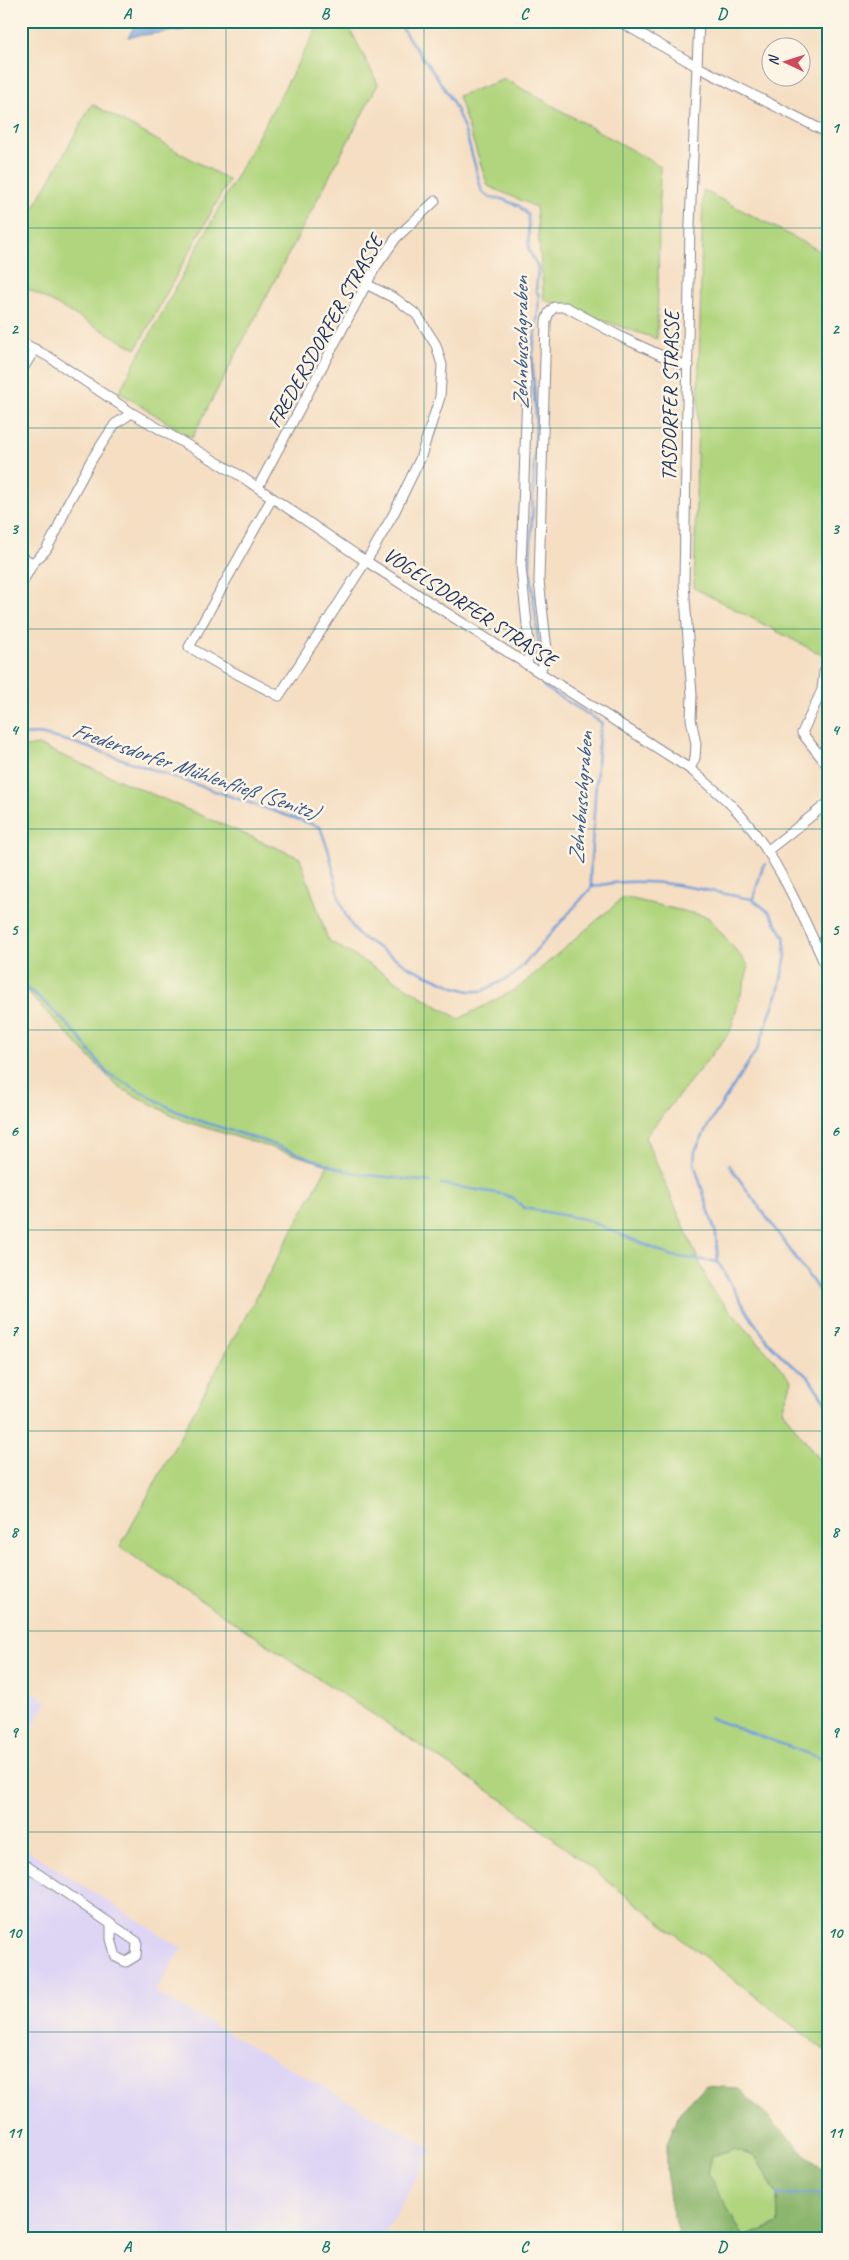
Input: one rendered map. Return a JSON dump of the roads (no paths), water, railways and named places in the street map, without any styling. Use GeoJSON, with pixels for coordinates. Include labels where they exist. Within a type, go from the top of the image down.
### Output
{"type":"FeatureCollection","features":[{"type":"Feature","properties":{"kind":"street"},"geometry":{"type":"LineString","coordinates":[[619,21],[698,67],[828,133]]}},
{"type":"Feature","properties":{"kind":"street","name":"TASDORFER STRASSE"},"geometry":{"type":"LineString","coordinates":[[690,769],[695,758],[696,744],[691,719],[692,695],[684,583],[690,223],[699,21]]}},
{"type":"Feature","properties":{"kind":"street","name":"FREDERSDORFER STRASSE"},"geometry":{"type":"LineString","coordinates":[[258,487],[366,284],[396,238],[435,202]]}},
{"type":"Feature","properties":{"kind":"street"},"geometry":{"type":"LineString","coordinates":[[272,498],[189,647],[279,696],[367,560],[411,481],[440,397],[442,365],[436,345],[417,315],[396,299],[366,284]]}},
{"type":"Feature","properties":{"kind":"street"},"geometry":{"type":"LineString","coordinates":[[540,673],[547,650],[538,581],[546,322],[549,313],[554,307],[566,308],[623,338],[680,364],[689,365]]}},
{"type":"Feature","properties":{"kind":"street","name":"VOGELSDORFER STRASSE"},"geometry":{"type":"LineString","coordinates":[[21,342],[35,349],[132,413],[258,487],[526,664],[690,769],[737,811],[767,851],[796,901],[828,971]]}},
{"type":"Feature","properties":{"kind":"street"},"geometry":{"type":"LineString","coordinates":[[21,372],[35,349]]}},
{"type":"Feature","properties":{"kind":"street"},"geometry":{"type":"LineString","coordinates":[[525,360],[527,391],[521,567],[530,653],[526,664]]}},
{"type":"Feature","properties":{"kind":"street"},"geometry":{"type":"LineString","coordinates":[[21,585],[34,564],[46,550],[68,503],[92,459],[115,424],[132,413]]}},
{"type":"Feature","properties":{"kind":"street"},"geometry":{"type":"LineString","coordinates":[[21,557],[34,564]]}},
{"type":"Feature","properties":{"kind":"street"},"geometry":{"type":"LineString","coordinates":[[824,672],[822,690],[802,733],[828,766]]}},
{"type":"Feature","properties":{"kind":"street"},"geometry":{"type":"LineString","coordinates":[[767,851],[828,803]]}},
{"type":"Feature","properties":{"kind":"street"},"geometry":{"type":"LineString","coordinates":[[21,1862],[111,1923]]}},
{"type":"Feature","properties":{"kind":"water"},"geometry":{"type":"Polygon","coordinates":[[[137,21],[189,21],[185,30],[128,37],[137,21]]]}},
{"type":"Feature","properties":{"kind":"waterway","name":"Zehnbuschgraben"},"geometry":{"type":"LineString","coordinates":[[398,21],[452,101],[466,135],[482,192],[489,197],[502,199],[519,206],[528,215],[529,250],[538,268],[536,291],[539,295],[532,356],[536,421],[530,566],[540,656]]}},
{"type":"Feature","properties":{"kind":"waterway","name":"Zehnbuschgraben"},"geometry":{"type":"LineString","coordinates":[[543,682],[544,687],[602,723],[599,735],[590,876],[592,887]]}},
{"type":"Feature","properties":{"kind":"waterway","name":"Fredersdorfer Mühlenfließ (Senitz)"},"geometry":{"type":"LineString","coordinates":[[21,735],[39,734],[72,742],[320,827],[329,852],[340,901],[347,918],[358,935],[411,968],[469,991],[482,991],[514,975],[592,887],[632,882],[672,884],[752,899],[769,912],[784,936],[786,955],[779,989],[758,1048],[709,1124],[695,1151],[694,1163],[716,1234],[718,1262],[749,1315],[769,1343],[789,1363],[808,1376],[828,1406]]}},
{"type":"Feature","properties":{"kind":"waterway"},"geometry":{"type":"LineString","coordinates":[[753,899],[763,866],[766,864]]}},
{"type":"Feature","properties":{"kind":"waterway"},"geometry":{"type":"LineString","coordinates":[[21,986],[34,993],[53,1010],[79,1037],[107,1073],[176,1111],[340,1169],[360,1174],[430,1182]]}},
{"type":"Feature","properties":{"kind":"waterway"},"geometry":{"type":"LineString","coordinates":[[729,1165],[828,1303]]}},
{"type":"Feature","properties":{"kind":"waterway"},"geometry":{"type":"LineString","coordinates":[[441,1184],[502,1194],[513,1198],[524,1208],[584,1219],[672,1256],[718,1262]]}},
{"type":"Feature","properties":{"kind":"waterway"},"geometry":{"type":"LineString","coordinates":[[710,1718],[826,1760]]}},
{"type":"Feature","properties":{"kind":"waterway"},"geometry":{"type":"LineString","coordinates":[[777,2195],[828,2193]]}}]}
